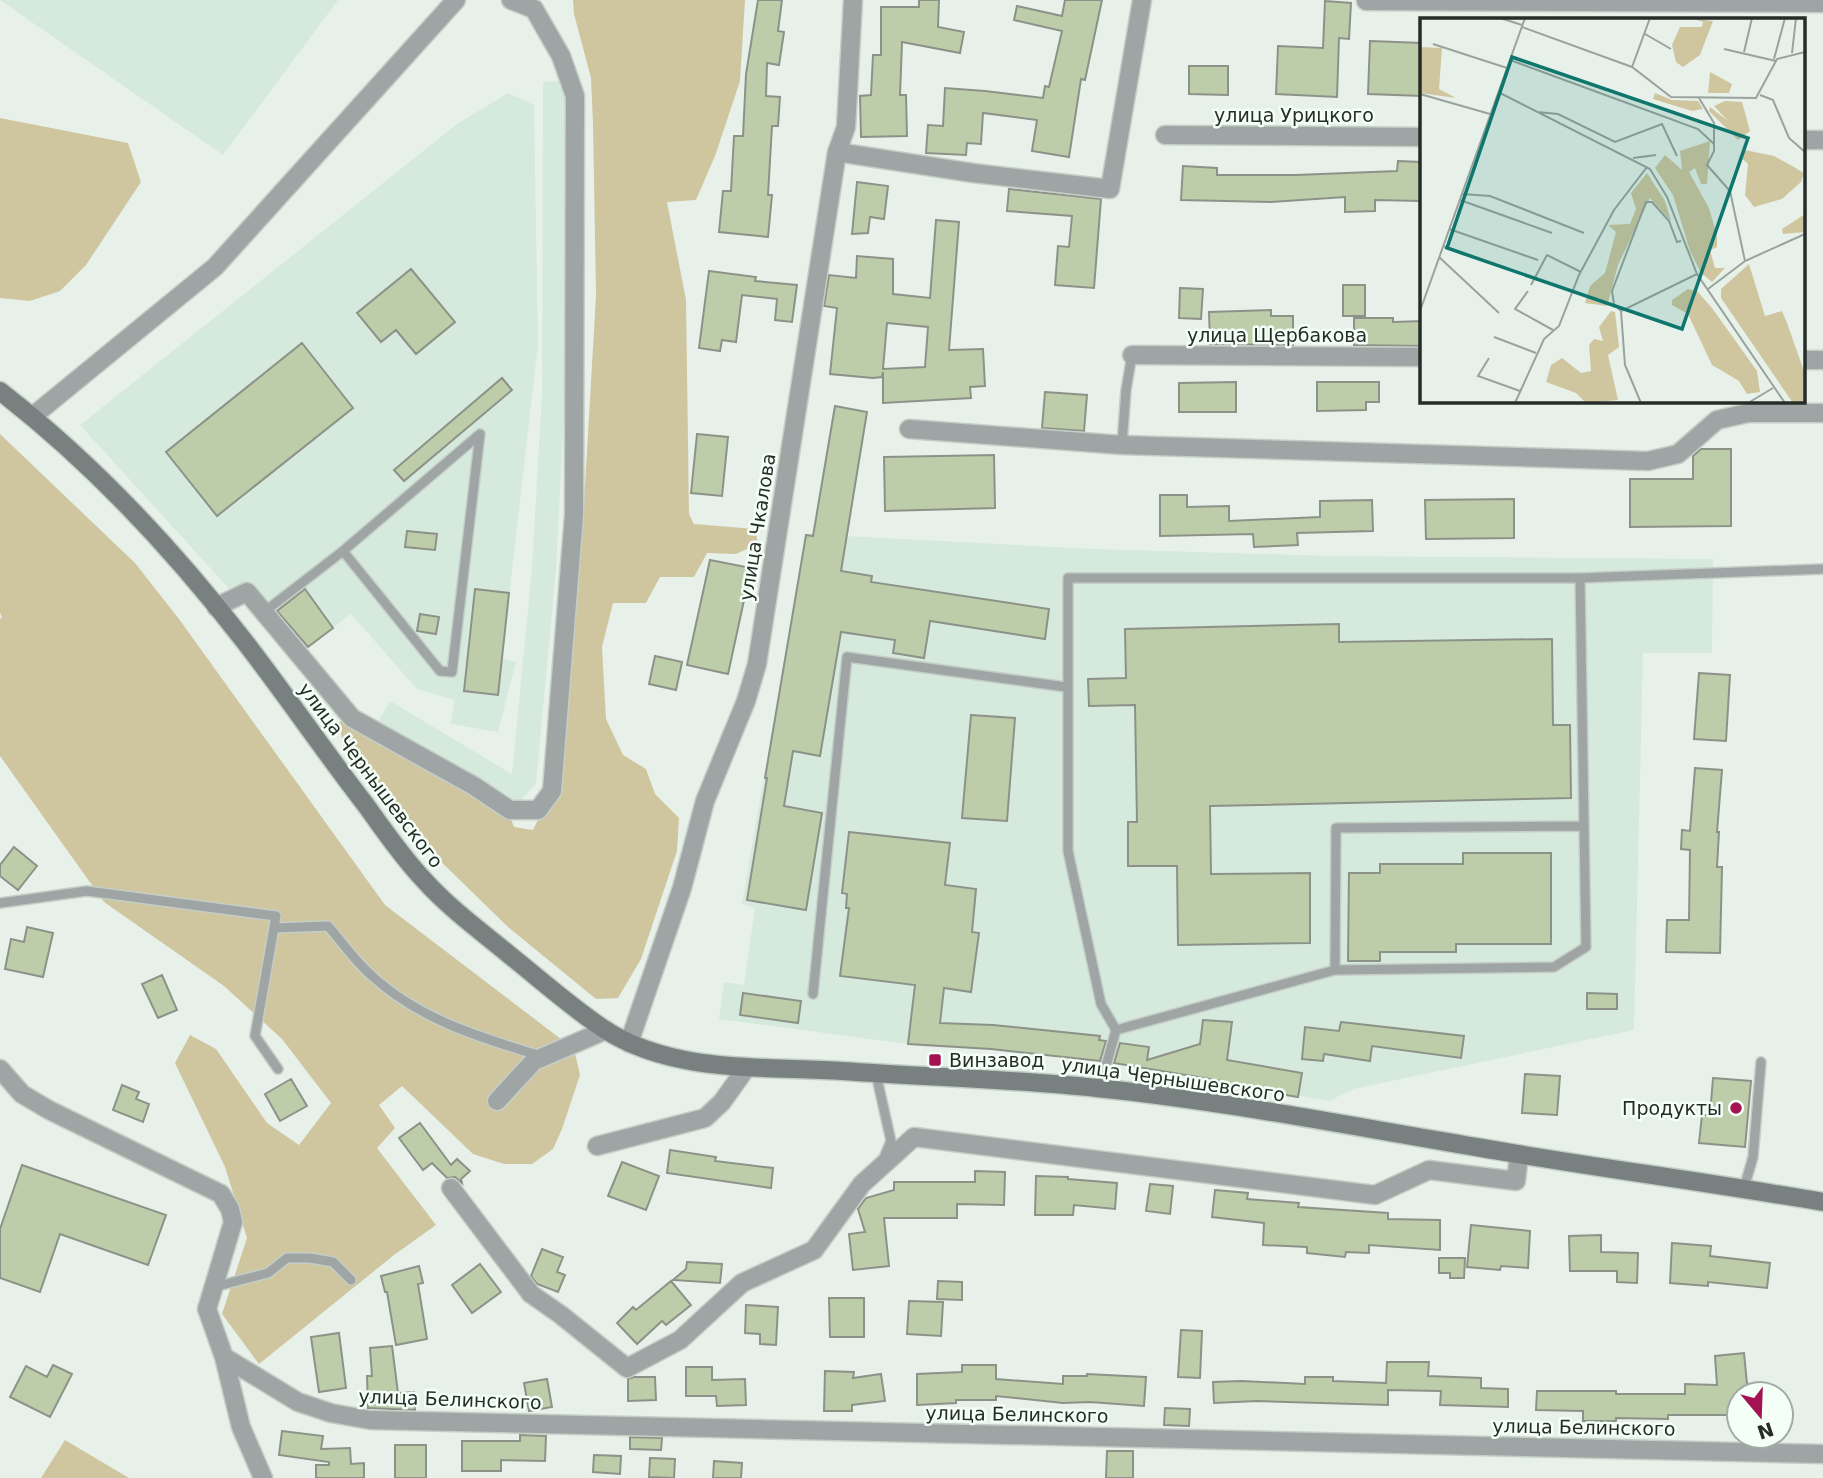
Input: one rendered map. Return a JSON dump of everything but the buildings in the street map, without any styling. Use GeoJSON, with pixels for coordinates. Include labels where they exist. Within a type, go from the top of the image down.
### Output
{"type":"FeatureCollection","features":[{"type":"Feature","properties":{"kind":"main road","name":"улица Чернышевского"},"geometry":{"type":"LineString","coordinates":[[0,391],[33,416],[115,491],[174,555],[424,880],[455,910],[606,1030],[629,1043],[662,1054],[701,1062],[747,1067],[972,1078],[1100,1088],[1823,1202]]}},
{"type":"Feature","properties":{"kind":"street"},"geometry":{"type":"LineString","coordinates":[[33,416],[215,267],[456,0]]}},
{"type":"Feature","properties":{"kind":"street"},"geometry":{"type":"LineString","coordinates":[[216,607],[247,592],[352,718],[474,786],[510,810],[538,810],[552,792],[574,515],[575,96],[561,56],[534,9],[512,0]]}},
{"type":"Feature","properties":{"kind":"street","name":"улица Чкалова"},"geometry":{"type":"LineString","coordinates":[[629,1043],[682,888],[705,801],[747,701],[757,664],[837,152],[846,127],[853,0]]}},
{"type":"Feature","properties":{"kind":"street"},"geometry":{"type":"LineString","coordinates":[[837,152],[973,173],[1110,189],[1142,0]]}},
{"type":"Feature","properties":{"kind":"street"},"geometry":{"type":"LineString","coordinates":[[1366,1],[1823,3]]}},
{"type":"Feature","properties":{"kind":"street","name":"улица Урицкого"},"geometry":{"type":"LineString","coordinates":[[1166,135],[1420,137]]}},
{"type":"Feature","properties":{"kind":"street","name":"улица Щербакова"},"geometry":{"type":"LineString","coordinates":[[1132,355],[1420,357]]}},
{"type":"Feature","properties":{"kind":"street"},"geometry":{"type":"LineString","coordinates":[[909,429],[1122,445],[1647,461],[1678,454],[1717,420],[1748,413],[1823,413]]}},
{"type":"Feature","properties":{"kind":"street"},"geometry":{"type":"LineString","coordinates":[[497,1101],[534,1061],[606,1030]]}},
{"type":"Feature","properties":{"kind":"street"},"geometry":{"type":"LineString","coordinates":[[597,1146],[705,1118],[722,1102],[747,1067]]}},
{"type":"Feature","properties":{"kind":"street"},"geometry":{"type":"LineString","coordinates":[[1,1073],[22,1094],[49,1110],[221,1194],[230,1209],[233,1223],[207,1309],[225,1357],[241,1427],[262,1478]]}},
{"type":"Feature","properties":{"kind":"street"},"geometry":{"type":"LineString","coordinates":[[451,1188],[531,1294],[627,1368],[680,1340],[742,1283],[814,1250],[862,1184],[914,1137],[1375,1195],[1429,1170],[1516,1181],[1519,1155]]}},
{"type":"Feature","properties":{"kind":"street","name":"улица Белинского"},"geometry":{"type":"LineString","coordinates":[[225,1357],[298,1402],[331,1413],[370,1420],[1823,1454]]}},
{"type":"Feature","properties":{"kind":"lane"},"geometry":{"type":"LineString","coordinates":[[1122,445],[1132,355]]}},
{"type":"Feature","properties":{"kind":"lane"},"geometry":{"type":"LineString","coordinates":[[264,612],[343,551],[480,433],[452,672],[440,671],[343,551]]}},
{"type":"Feature","properties":{"kind":"lane"},"geometry":{"type":"LineString","coordinates":[[1100,1088],[1116,1030],[1101,1004],[1068,851],[1068,578],[1580,578],[1823,569]]}},
{"type":"Feature","properties":{"kind":"lane"},"geometry":{"type":"LineString","coordinates":[[1116,1030],[1335,970],[1553,967],[1586,947],[1580,578]]}},
{"type":"Feature","properties":{"kind":"lane"},"geometry":{"type":"LineString","coordinates":[[813,994],[847,657],[1066,687]]}},
{"type":"Feature","properties":{"kind":"lane"},"geometry":{"type":"LineString","coordinates":[[1335,970],[1336,828],[1584,825]]}},
{"type":"Feature","properties":{"kind":"lane"},"geometry":{"type":"LineString","coordinates":[[0,903],[87,891],[276,916],[255,1036],[278,1069]]}},
{"type":"Feature","properties":{"kind":"lane"},"geometry":{"type":"LineString","coordinates":[[274,928],[328,926],[370,975],[405,1002],[476,1036],[543,1057]]}},
{"type":"Feature","properties":{"kind":"lane"},"geometry":{"type":"LineString","coordinates":[[1744,1188],[1753,1157],[1761,1062]]}},
{"type":"Feature","properties":{"kind":"lane"},"geometry":{"type":"LineString","coordinates":[[876,1074],[891,1141],[880,1168]]}},
{"type":"Feature","properties":{"kind":"lane"},"geometry":{"type":"LineString","coordinates":[[214,1287],[268,1273],[287,1258],[332,1262],[351,1280]]}},
{"type":"Feature","properties":{"kind":"shaded area"},"geometry":{"type":"Polygon","coordinates":[[[0,0],[338,0],[223,155],[0,0]]]}},
{"type":"Feature","properties":{"kind":"shaded area"},"geometry":{"type":"Polygon","coordinates":[[[573,0],[745,0],[740,81],[715,156],[696,200],[667,202],[686,300],[689,514],[694,524],[755,529],[758,544],[736,554],[707,553],[694,577],[660,577],[646,603],[613,603],[602,647],[606,719],[623,755],[646,769],[655,794],[679,818],[677,851],[641,959],[618,998],[596,999],[508,927],[427,848],[343,745],[339,722],[352,718],[506,807],[514,827],[533,830],[552,791],[573,531],[584,503],[596,295],[591,78],[574,14],[573,0]]]}},
{"type":"Feature","properties":{"kind":"shaded area"},"geometry":{"type":"Polygon","coordinates":[[[565,80],[565,395],[556,569],[536,784],[519,802],[378,722],[390,701],[512,774],[532,568],[542,394],[543,82],[565,80]]]}},
{"type":"Feature","properties":{"kind":"shaded area"},"geometry":{"type":"Polygon","coordinates":[[[508,93],[534,105],[538,344],[502,658],[516,662],[498,732],[451,724],[454,700],[417,689],[351,614],[304,650],[247,581],[232,592],[80,425],[457,124],[508,93]]]}},
{"type":"Feature","properties":{"kind":"shaded area"},"geometry":{"type":"Polygon","coordinates":[[[0,118],[128,143],[141,182],[86,265],[60,291],[30,301],[0,298],[0,118]]]}},
{"type":"Feature","properties":{"kind":"shaded area"},"geometry":{"type":"Polygon","coordinates":[[[0,434],[135,563],[179,619],[385,905],[574,1049],[580,1075],[562,1129],[553,1149],[532,1164],[504,1164],[473,1154],[402,1086],[379,1105],[395,1128],[377,1148],[436,1225],[394,1255],[259,1364],[222,1314],[247,1238],[225,1167],[175,1063],[190,1035],[216,1049],[267,1123],[299,1145],[331,1103],[282,1039],[224,986],[104,902],[0,756],[0,434]]]}},
{"type":"Feature","properties":{"kind":"shaded area"},"geometry":{"type":"Polygon","coordinates":[[[806,534],[1093,549],[1336,556],[1713,559],[1712,653],[1643,653],[1634,1030],[1353,1089],[1329,1101],[1097,1061],[991,1049],[908,1044],[719,1019],[724,982],[744,985],[755,908],[742,904],[806,534]]]}},
{"type":"Feature","properties":{"kind":"shaded area"},"geometry":{"type":"Polygon","coordinates":[[[65,1440],[129,1478],[41,1478],[65,1440]]]}},
{"type":"Feature","properties":{"kind":"place","name":"Винзавод"},"geometry":{"type":"Point","coordinates":[935,1060]}},
{"type":"Feature","properties":{"kind":"place","name":"Продукты"},"geometry":{"type":"Point","coordinates":[1736,1108]}}]}
